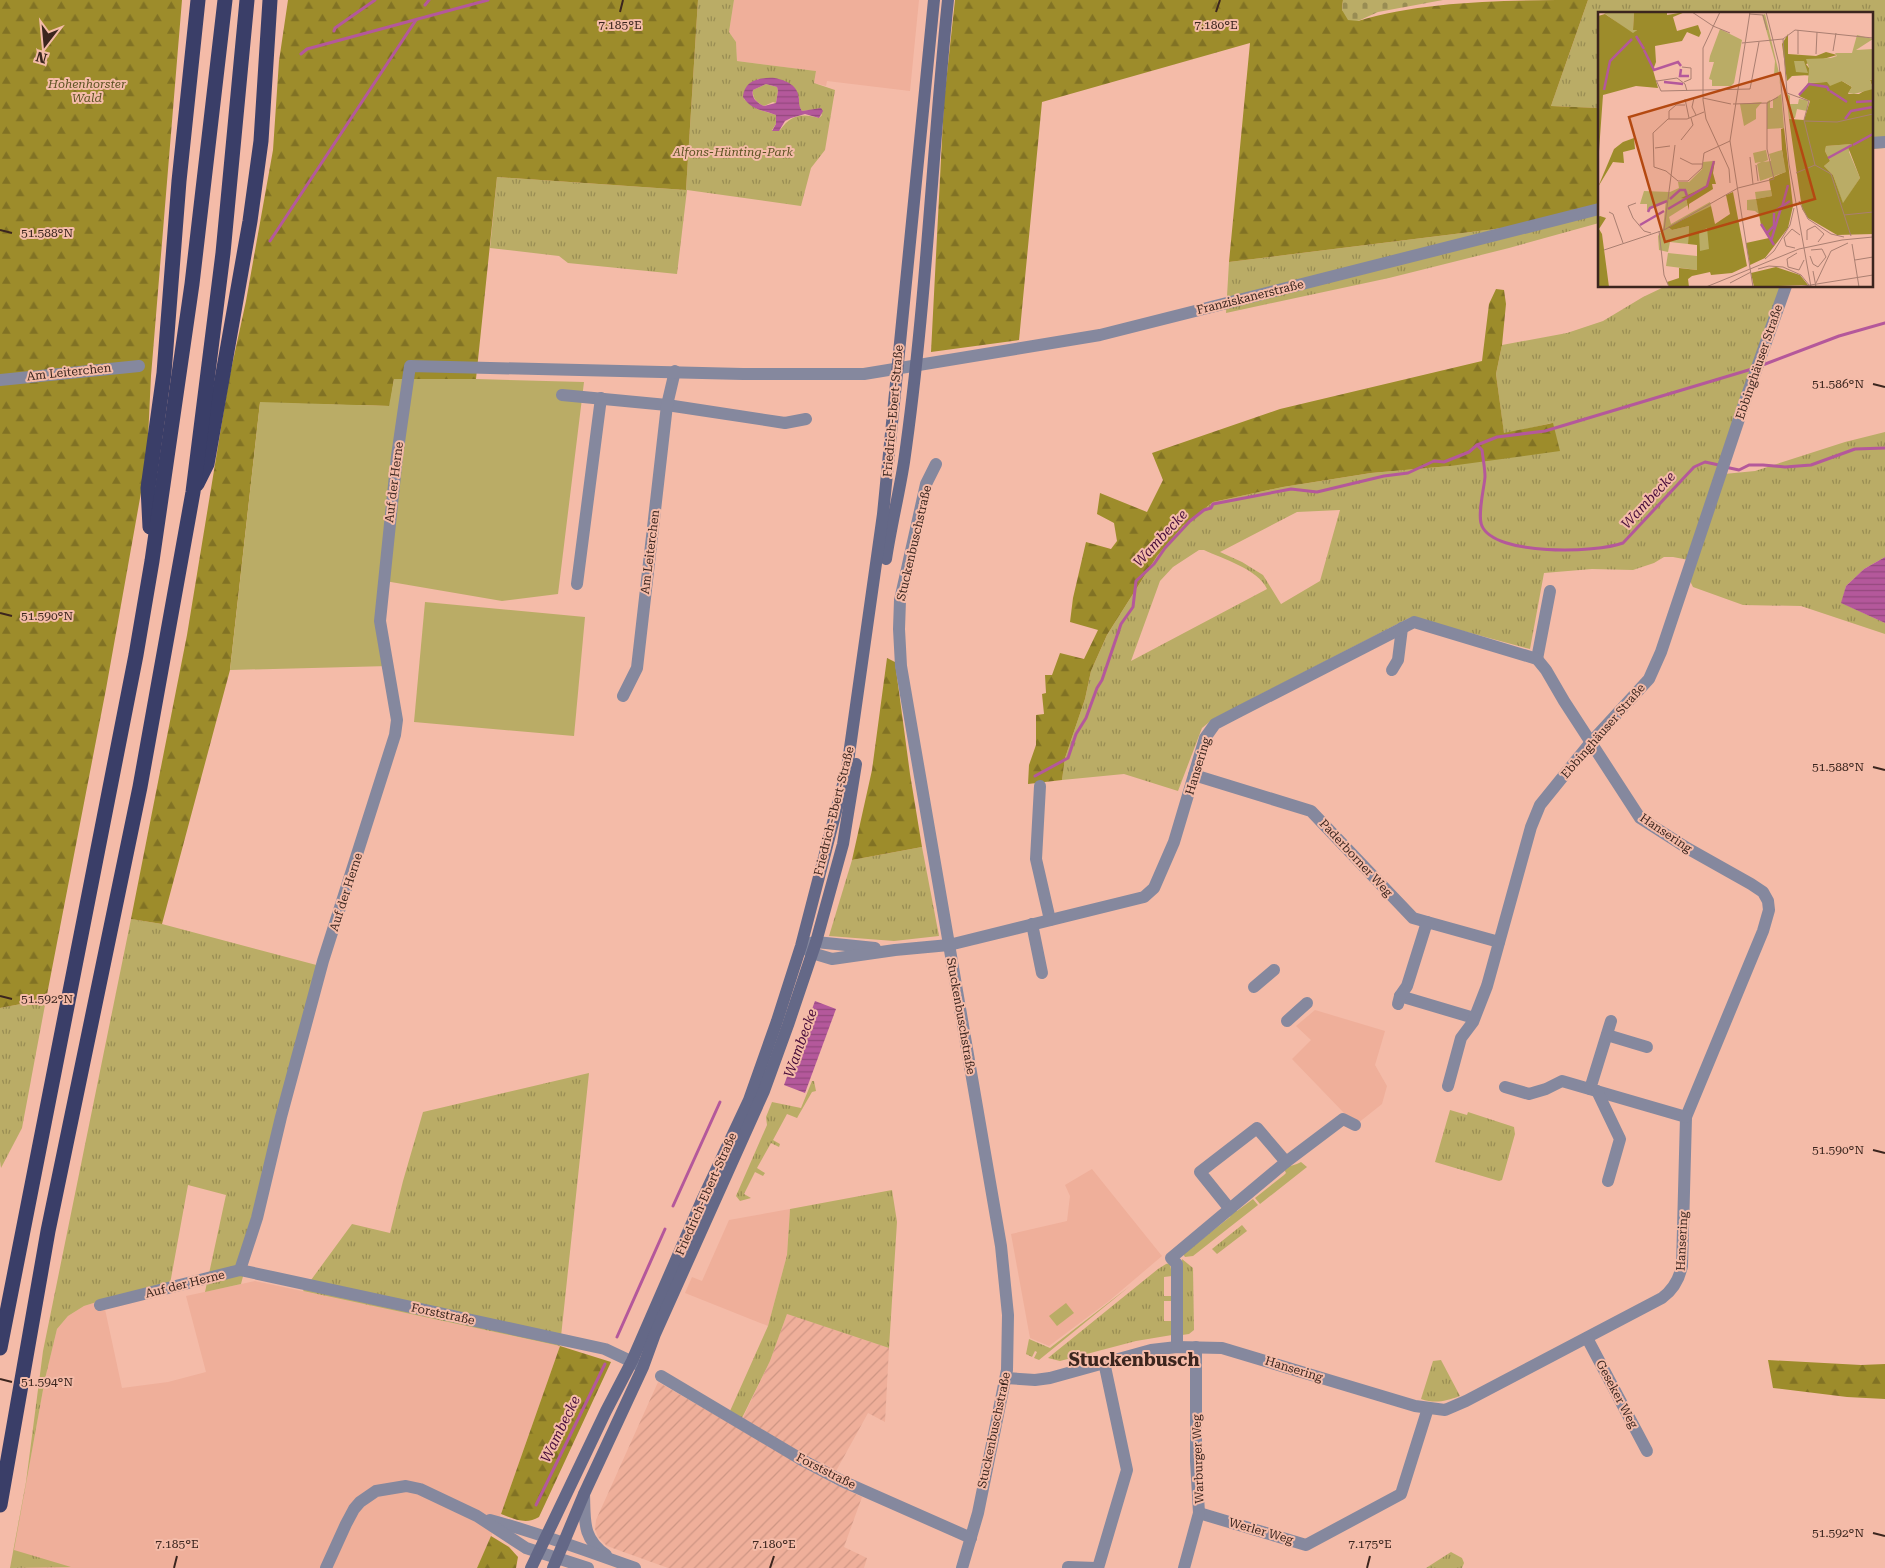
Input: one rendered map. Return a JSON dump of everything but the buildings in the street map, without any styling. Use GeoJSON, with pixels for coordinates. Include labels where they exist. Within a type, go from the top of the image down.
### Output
{"type":"FeatureCollection","features":[{"type":"Feature","properties":{"kind":"highway"},"geometry":{"type":"LineString","coordinates":[[190,0],[195,28]]}},
{"type":"Feature","properties":{"kind":"highway"},"geometry":{"type":"LineString","coordinates":[[152,561],[148,488],[164,373],[198,0]]}},
{"type":"Feature","properties":{"kind":"highway"},"geometry":{"type":"LineString","coordinates":[[0,1348],[134,664],[152,561],[192,284],[225,0]]}},
{"type":"Feature","properties":{"kind":"highway"},"geometry":{"type":"LineString","coordinates":[[0,1505],[45,1249],[140,787],[193,492],[223,253],[247,0]]}},
{"type":"Feature","properties":{"kind":"highway"},"geometry":{"type":"LineString","coordinates":[[193,492],[207,464],[250,221],[261,141],[270,0]]}},
{"type":"Feature","properties":{"kind":"highway"},"geometry":{"type":"LineString","coordinates":[[266,71],[272,46],[278,0]]}},
{"type":"Feature","properties":{"kind":"main road","name":"Friedrich-Ebert-Straße"},"geometry":{"type":"LineString","coordinates":[[555,1563],[704,1198],[749,1100],[801,946],[847,769],[874,588],[898,369],[934,0]]}},
{"type":"Feature","properties":{"kind":"main road","name":"Friedrich-Ebert-Straße"},"geometry":{"type":"LineString","coordinates":[[531,1568],[637,1364],[655,1334],[764,1091],[814,947],[842,844],[879,598],[904,464],[925,281],[936,116],[948,0]]}},
{"type":"Feature","properties":{"kind":"street"},"geometry":{"type":"LineString","coordinates":[[1872,143],[1885,142]]}},
{"type":"Feature","properties":{"kind":"street","name":"Franziskanerstraße"},"geometry":{"type":"LineString","coordinates":[[898,369],[1100,335],[1598,209]]}},
{"type":"Feature","properties":{"kind":"street","name":"Ebbinghäuser Straße"},"geometry":{"type":"LineString","coordinates":[[1448,1086],[1461,1038],[1474,1018],[1487,986],[1530,827],[1540,805],[1591,742],[1649,679],[1661,652],[1785,288]]}},
{"type":"Feature","properties":{"kind":"street","name":"Am Leiterchen"},"geometry":{"type":"LineString","coordinates":[[0,380],[139,366]]}},
{"type":"Feature","properties":{"kind":"street","name":"Auf der Herne"},"geometry":{"type":"LineString","coordinates":[[100,1305],[240,1270],[257,1218],[281,1117],[323,961],[395,735],[397,720],[380,621],[397,456],[410,366],[675,371]]}},
{"type":"Feature","properties":{"kind":"street"},"geometry":{"type":"LineString","coordinates":[[675,371],[743,374],[864,374],[898,369]]}},
{"type":"Feature","properties":{"kind":"street","name":"Am Leiterchen"},"geometry":{"type":"LineString","coordinates":[[623,696],[637,668],[667,405],[675,371]]}},
{"type":"Feature","properties":{"kind":"street"},"geometry":{"type":"LineString","coordinates":[[562,395],[667,405],[785,423],[806,419]]}},
{"type":"Feature","properties":{"kind":"street"},"geometry":{"type":"LineString","coordinates":[[577,584],[601,398]]}},
{"type":"Feature","properties":{"kind":"street","name":"Stuckenbuschstraße"},"geometry":{"type":"LineString","coordinates":[[936,464],[926,484],[900,600],[901,666],[1001,1246],[1008,1315],[1006,1378],[978,1513],[962,1568]]}},
{"type":"Feature","properties":{"kind":"street"},"geometry":{"type":"LineString","coordinates":[[1537,659],[1550,591]]}},
{"type":"Feature","properties":{"kind":"street","name":"Hansering"},"geometry":{"type":"LineString","coordinates":[[801,946],[894,950],[949,944],[1130,902],[1144,897],[1154,888],[1174,842],[1205,738],[1215,724],[1414,622],[1537,659],[1546,670],[1640,818],[1687,848],[1751,884],[1763,892],[1768,900],[1769,910],[1763,931],[1686,1117],[1684,1246],[1680,1277],[1673,1288],[1662,1298],[1466,1401],[1445,1410],[1428,1408],[1222,1348],[1177,1347],[1151,1350],[1050,1378],[1035,1380],[1006,1378]]}},
{"type":"Feature","properties":{"kind":"street"},"geometry":{"type":"LineString","coordinates":[[1392,670],[1398,660],[1402,628]]}},
{"type":"Feature","properties":{"kind":"street","name":"Paderborner Weg"},"geometry":{"type":"LineString","coordinates":[[1194,775],[1311,810],[1413,918],[1499,942]]}},
{"type":"Feature","properties":{"kind":"street"},"geometry":{"type":"LineString","coordinates":[[1040,786],[1036,859],[1050,920]]}},
{"type":"Feature","properties":{"kind":"street"},"geometry":{"type":"LineString","coordinates":[[1427,922],[1407,986],[1399,1000],[1474,1018]]}},
{"type":"Feature","properties":{"kind":"street"},"geometry":{"type":"LineString","coordinates":[[1032,924],[1042,973]]}},
{"type":"Feature","properties":{"kind":"street"},"geometry":{"type":"LineString","coordinates":[[1254,987],[1274,970]]}},
{"type":"Feature","properties":{"kind":"street"},"geometry":{"type":"LineString","coordinates":[[1287,1021],[1307,1003]]}},
{"type":"Feature","properties":{"kind":"street"},"geometry":{"type":"LineString","coordinates":[[1608,1181],[1620,1139],[1594,1090],[1611,1021]]}},
{"type":"Feature","properties":{"kind":"street"},"geometry":{"type":"LineString","coordinates":[[1607,1035],[1647,1047]]}},
{"type":"Feature","properties":{"kind":"street"},"geometry":{"type":"LineString","coordinates":[[1505,1088],[1529,1094],[1546,1089],[1562,1081],[1686,1117]]}},
{"type":"Feature","properties":{"kind":"street"},"geometry":{"type":"LineString","coordinates":[[1177,1347],[1177,1264],[1171,1258],[1229,1208],[1343,1119],[1355,1125]]}},
{"type":"Feature","properties":{"kind":"street"},"geometry":{"type":"LineString","coordinates":[[1229,1208],[1200,1172],[1257,1128],[1286,1162]]}},
{"type":"Feature","properties":{"kind":"street","name":"Forststraße"},"geometry":{"type":"LineString","coordinates":[[240,1270],[605,1349],[637,1364]]}},
{"type":"Feature","properties":{"kind":"street","name":"Geseker Weg"},"geometry":{"type":"LineString","coordinates":[[1587,1338],[1647,1451]]}},
{"type":"Feature","properties":{"kind":"street","name":"Warburger Weg"},"geometry":{"type":"LineString","coordinates":[[1184,1568],[1199,1513],[1196,1462],[1196,1347]]}},
{"type":"Feature","properties":{"kind":"street"},"geometry":{"type":"LineString","coordinates":[[1068,1567],[1097,1568],[1127,1470],[1104,1362]]}},
{"type":"Feature","properties":{"kind":"street","name":"Forststraße"},"geometry":{"type":"LineString","coordinates":[[661,1376],[804,1461],[848,1484],[971,1538]]}},
{"type":"Feature","properties":{"kind":"street","name":"Werler Weg"},"geometry":{"type":"LineString","coordinates":[[1199,1513],[1306,1545],[1401,1494],[1428,1408]]}},
{"type":"Feature","properties":{"kind":"street"},"geometry":{"type":"LineString","coordinates":[[326,1568],[354,1509],[365,1498],[376,1491],[406,1486],[420,1489],[476,1516],[526,1548],[538,1552],[555,1563],[588,1568]]}},
{"type":"Feature","properties":{"kind":"street"},"geometry":{"type":"LineString","coordinates":[[584,1494],[587,1534],[595,1547],[617,1562]]}},
{"type":"Feature","properties":{"kind":"street"},"geometry":{"type":"LineString","coordinates":[[476,1516],[546,1536],[635,1568]]}},
{"type":"Feature","properties":{"kind":"shaded area"},"geometry":{"type":"Polygon","coordinates":[[[734,0],[919,0],[910,91],[827,81],[826,86],[814,83],[816,71],[737,61],[736,42],[729,32],[734,0]]]}},
{"type":"Feature","properties":{"kind":"shaded area"},"geometry":{"type":"Polygon","coordinates":[[[1315,1010],[1385,1031],[1375,1065],[1387,1086],[1382,1104],[1358,1123],[1345,1114],[1292,1059],[1311,1040],[1296,1026],[1315,1010]]]}},
{"type":"Feature","properties":{"kind":"shaded area"},"geometry":{"type":"Polygon","coordinates":[[[1092,1169],[1162,1256],[1109,1301],[1049,1346],[1030,1338],[1011,1234],[1067,1221],[1070,1196],[1065,1185],[1092,1169]]]}},
{"type":"Feature","properties":{"kind":"shaded area"},"geometry":{"type":"Polygon","coordinates":[[[790,1209],[787,1255],[768,1326],[685,1293],[692,1277],[702,1281],[729,1220],[790,1209]]]}},
{"type":"Feature","properties":{"kind":"shaded area"},"geometry":{"type":"Polygon","coordinates":[[[255,1281],[560,1346],[501,1514],[477,1568],[21,1568],[14,1550],[45,1379],[57,1329],[68,1316],[84,1306],[103,1300],[122,1388],[168,1382],[206,1372],[186,1296],[255,1281]]]}},
{"type":"Feature","properties":{"kind":"shaded area"},"geometry":{"type":"Polygon","coordinates":[[[787,1314],[889,1348],[885,1422],[868,1413],[830,1482],[862,1497],[844,1547],[867,1558],[864,1568],[668,1568],[607,1546],[598,1537],[595,1529],[596,1520],[658,1382],[738,1428],[770,1361],[787,1314]]]}},
{"type":"Feature","properties":{"kind":"green space","name":"Hohenhorster Wald"},"geometry":{"type":"Polygon","coordinates":[[[0,0],[182,0],[151,376],[147,459],[106,689],[45,1005],[21,1004],[0,1008],[0,0]]]}},
{"type":"Feature","properties":{"kind":"green space"},"geometry":{"type":"Polygon","coordinates":[[[288,0],[698,0],[686,190],[497,177],[476,379],[394,379],[390,406],[260,403],[230,670],[162,924],[131,919],[187,635],[229,379],[246,301],[273,150],[279,61],[288,0]]]}},
{"type":"Feature","properties":{"kind":"green space","name":"Alfons-Hünting-Park"},"geometry":{"type":"Polygon","coordinates":[[[698,0],[734,0],[729,32],[736,42],[737,61],[816,71],[814,83],[835,90],[825,150],[811,168],[801,206],[687,190],[677,274],[568,263],[559,256],[490,248],[497,177],[686,190],[698,0]],[[775,78],[758,79],[744,99],[757,109],[776,115],[776,124],[773,131],[780,130],[788,121],[797,116],[819,118],[822,115],[816,109],[802,111],[799,106],[799,97],[775,78]]]}},
{"type":"Feature","properties":{"kind":"green space"},"geometry":{"type":"Polygon","coordinates":[[[955,0],[1343,0],[1342,10],[1358,21],[1384,14],[1441,5],[1530,0],[1588,0],[1551,106],[1598,108],[1598,204],[1503,228],[1229,262],[1250,43],[1042,102],[1019,340],[931,352],[944,101],[955,0]]]}},
{"type":"Feature","properties":{"kind":"green space"},"geometry":{"type":"Polygon","coordinates":[[[1343,0],[1443,0],[1378,12],[1358,21],[1348,20],[1342,10],[1343,0]]]}},
{"type":"Feature","properties":{"kind":"green space"},"geometry":{"type":"Polygon","coordinates":[[[1588,0],[1885,0],[1885,148],[1872,149],[1872,12],[1598,12],[1598,108],[1551,106],[1588,0]]]}},
{"type":"Feature","properties":{"kind":"green space"},"geometry":{"type":"Polygon","coordinates":[[[766,84],[777,87],[778,91],[776,103],[773,102],[764,106],[756,100],[753,90],[766,84]]]}},
{"type":"Feature","properties":{"kind":"green space"},"geometry":{"type":"Polygon","coordinates":[[[1598,204],[1598,223],[1389,278],[1226,313],[1229,262],[1503,228],[1598,204]]]}},
{"type":"Feature","properties":{"kind":"green space"},"geometry":{"type":"Polygon","coordinates":[[[1662,288],[1788,288],[1724,474],[1755,471],[1845,442],[1885,432],[1885,557],[1864,569],[1846,586],[1842,603],[1885,623],[1885,634],[1801,606],[1743,605],[1693,587],[1690,581],[1694,561],[1673,557],[1664,557],[1654,563],[1633,570],[1592,569],[1544,573],[1530,649],[1411,617],[1213,719],[1202,728],[1178,791],[1124,774],[1062,780],[1065,758],[1085,699],[1091,671],[1107,635],[1157,556],[1183,526],[1213,502],[1283,487],[1371,473],[1450,466],[1552,423],[1504,434],[1496,374],[1502,345],[1567,333],[1603,321],[1662,288]],[[1340,510],[1297,512],[1220,552],[1242,562],[1263,575],[1281,604],[1320,581],[1340,510]],[[1199,550],[1173,567],[1160,581],[1131,661],[1267,589],[1248,570],[1204,550],[1199,550]]]}},
{"type":"Feature","properties":{"kind":"green space"},"geometry":{"type":"Polygon","coordinates":[[[1496,289],[1504,290],[1506,304],[1502,345],[1496,374],[1504,433],[1553,423],[1560,451],[1450,466],[1371,473],[1283,487],[1213,502],[1183,526],[1157,556],[1107,635],[1091,671],[1085,699],[1065,758],[1062,780],[1028,784],[1029,765],[1036,745],[1036,715],[1044,714],[1042,694],[1046,693],[1045,675],[1052,675],[1060,653],[1084,659],[1098,630],[1070,622],[1073,598],[1086,542],[1111,549],[1117,541],[1114,523],[1097,514],[1100,493],[1147,512],[1163,480],[1152,453],[1280,409],[1482,361],[1489,304],[1496,289]]]}},
{"type":"Feature","properties":{"kind":"green space"},"geometry":{"type":"Polygon","coordinates":[[[394,379],[584,382],[558,594],[502,601],[385,581],[382,620],[389,666],[230,670],[260,402],[389,406],[394,379]]]}},
{"type":"Feature","properties":{"kind":"green space"},"geometry":{"type":"Polygon","coordinates":[[[425,602],[585,617],[574,736],[414,722],[425,602]]]}},
{"type":"Feature","properties":{"kind":"green space"},"geometry":{"type":"Polygon","coordinates":[[[887,658],[895,662],[922,847],[852,860],[872,770],[887,658]]]}},
{"type":"Feature","properties":{"kind":"green space"},"geometry":{"type":"Polygon","coordinates":[[[922,847],[939,936],[894,941],[829,936],[852,860],[922,847]]]}},
{"type":"Feature","properties":{"kind":"green space"},"geometry":{"type":"Polygon","coordinates":[[[131,919],[162,924],[324,967],[241,1284],[205,1292],[226,1195],[188,1185],[170,1284],[84,1306],[68,1316],[57,1329],[45,1379],[14,1550],[71,1567],[10,1568],[26,1482],[43,1351],[131,919]]]}},
{"type":"Feature","properties":{"kind":"green space"},"geometry":{"type":"Polygon","coordinates":[[[21,1004],[45,1005],[22,1128],[1,1168],[0,1008],[21,1004]]]}},
{"type":"Feature","properties":{"kind":"green space"},"geometry":{"type":"Polygon","coordinates":[[[589,1073],[560,1346],[303,1291],[352,1224],[390,1233],[423,1112],[589,1073]]]}},
{"type":"Feature","properties":{"kind":"green space"},"geometry":{"type":"Polygon","coordinates":[[[812,1081],[814,1081],[816,1091],[812,1092],[797,1118],[787,1114],[773,1140],[780,1144],[779,1147],[771,1143],[757,1168],[765,1173],[763,1176],[755,1172],[744,1194],[751,1198],[740,1201],[736,1196],[767,1125],[766,1117],[772,1102],[801,1108],[812,1081]]]}},
{"type":"Feature","properties":{"kind":"green space"},"geometry":{"type":"Polygon","coordinates":[[[1450,1110],[1467,1115],[1468,1112],[1514,1127],[1515,1134],[1502,1180],[1499,1181],[1435,1162],[1450,1110]]]}},
{"type":"Feature","properties":{"kind":"green space"},"geometry":{"type":"Polygon","coordinates":[[[1301,1162],[1307,1167],[1260,1204],[1255,1198],[1286,1173],[1284,1169],[1301,1162]]]}},
{"type":"Feature","properties":{"kind":"green space"},"geometry":{"type":"Polygon","coordinates":[[[892,1190],[897,1222],[889,1348],[787,1314],[770,1361],[741,1420],[730,1411],[768,1326],[787,1255],[790,1209],[892,1190]]]}},
{"type":"Feature","properties":{"kind":"green space"},"geometry":{"type":"Polygon","coordinates":[[[1253,1199],[1258,1205],[1193,1256],[1185,1257],[1183,1254],[1230,1217],[1232,1210],[1237,1211],[1253,1199]]]}},
{"type":"Feature","properties":{"kind":"green space"},"geometry":{"type":"Polygon","coordinates":[[[1242,1225],[1247,1231],[1217,1254],[1212,1249],[1242,1225]]]}},
{"type":"Feature","properties":{"kind":"green space"},"geometry":{"type":"Polygon","coordinates":[[[1182,1259],[1193,1268],[1194,1330],[1189,1334],[1182,1335],[1182,1259]]]}},
{"type":"Feature","properties":{"kind":"green space"},"geometry":{"type":"Polygon","coordinates":[[[1170,1263],[1172,1276],[1164,1277],[1164,1296],[1172,1296],[1172,1301],[1164,1301],[1164,1321],[1172,1321],[1172,1335],[1136,1341],[1060,1361],[1048,1358],[1158,1269],[1170,1263]]]}},
{"type":"Feature","properties":{"kind":"green space"},"geometry":{"type":"Polygon","coordinates":[[[1130,1286],[1039,1360],[1034,1358],[1037,1352],[1035,1351],[1032,1357],[1026,1354],[1029,1339],[1050,1348],[1130,1286]]]}},
{"type":"Feature","properties":{"kind":"green space"},"geometry":{"type":"Polygon","coordinates":[[[1066,1303],[1074,1313],[1057,1326],[1049,1316],[1066,1303]]]}},
{"type":"Feature","properties":{"kind":"green space"},"geometry":{"type":"Polygon","coordinates":[[[560,1346],[611,1362],[539,1517],[529,1521],[515,1519],[501,1514],[560,1346]]]}},
{"type":"Feature","properties":{"kind":"green space"},"geometry":{"type":"Polygon","coordinates":[[[1441,1360],[1460,1396],[1440,1401],[1421,1399],[1433,1361],[1441,1360]]]}},
{"type":"Feature","properties":{"kind":"green space"},"geometry":{"type":"Polygon","coordinates":[[[1768,1360],[1861,1365],[1885,1364],[1885,1399],[1847,1397],[1773,1388],[1768,1360]]]}},
{"type":"Feature","properties":{"kind":"green space"},"geometry":{"type":"Polygon","coordinates":[[[491,1536],[509,1547],[518,1557],[516,1568],[477,1568],[491,1536]]]}},
{"type":"Feature","properties":{"kind":"green space"},"geometry":{"type":"Polygon","coordinates":[[[1451,1552],[1462,1558],[1464,1563],[1462,1568],[1426,1568],[1451,1552]]]}},
{"type":"Feature","properties":{"kind":"water"},"geometry":{"type":"Polygon","coordinates":[[[775,78],[791,84],[797,90],[799,105],[802,111],[821,108],[823,111],[819,118],[805,114],[785,121],[779,131],[772,131],[776,124],[776,115],[750,105],[743,97],[746,87],[750,83],[759,79],[775,78]],[[766,84],[753,90],[754,98],[764,106],[776,103],[777,87],[766,84]]]}},
{"type":"Feature","properties":{"kind":"water"},"geometry":{"type":"Polygon","coordinates":[[[1885,557],[1885,623],[1841,603],[1846,586],[1864,569],[1885,557]]]}},
{"type":"Feature","properties":{"kind":"water"},"geometry":{"type":"Polygon","coordinates":[[[815,1001],[836,1009],[805,1093],[784,1085],[815,1001]]]}},
{"type":"Feature","properties":{"kind":"waterway"},"geometry":{"type":"LineString","coordinates":[[334,31],[335,28],[375,0]]}},
{"type":"Feature","properties":{"kind":"waterway"},"geometry":{"type":"LineString","coordinates":[[425,5],[429,0]]}},
{"type":"Feature","properties":{"kind":"waterway"},"geometry":{"type":"LineString","coordinates":[[301,54],[307,49],[488,0]]}},
{"type":"Feature","properties":{"kind":"waterway"},"geometry":{"type":"LineString","coordinates":[[270,241],[416,20]]}},
{"type":"Feature","properties":{"kind":"waterway","name":"Wambecke"},"geometry":{"type":"LineString","coordinates":[[1760,366],[1839,336],[1885,323]]}},
{"type":"Feature","properties":{"kind":"waterway","name":"Wambecke"},"geometry":{"type":"LineString","coordinates":[[1035,776],[1068,758],[1076,734],[1086,718],[1097,688],[1102,680],[1121,624],[1133,607],[1136,581],[1154,564],[1165,548],[1190,521],[1204,510],[1211,508],[1213,504],[1291,489],[1317,492],[1384,476],[1408,473],[1434,461],[1444,462],[1469,452],[1477,445],[1497,437],[1545,431],[1752,369]]}},
{"type":"Feature","properties":{"kind":"waterway","name":"Wambecke"},"geometry":{"type":"LineString","coordinates":[[1477,445],[1482,450],[1485,474],[1480,509],[1482,526],[1491,536],[1506,543],[1547,550],[1591,549],[1623,543],[1694,467],[1705,462],[1719,465]]}},
{"type":"Feature","properties":{"kind":"waterway","name":"Wambecke"},"geometry":{"type":"LineString","coordinates":[[1725,467],[1739,470],[1749,465],[1785,467],[1811,465],[1855,449],[1885,448]]}},
{"type":"Feature","properties":{"kind":"waterway","name":"Wambecke"},"geometry":{"type":"LineString","coordinates":[[673,1206],[720,1102]]}},
{"type":"Feature","properties":{"kind":"waterway","name":"Wambecke"},"geometry":{"type":"LineString","coordinates":[[617,1337],[665,1229]]}},
{"type":"Feature","properties":{"kind":"waterway","name":"Wambecke"},"geometry":{"type":"LineString","coordinates":[[536,1505],[605,1364]]}},
{"type":"Feature","properties":{"kind":"district","name":"Stuckenbusch"},"geometry":{"type":"Point","coordinates":[1134,1360]}}]}
